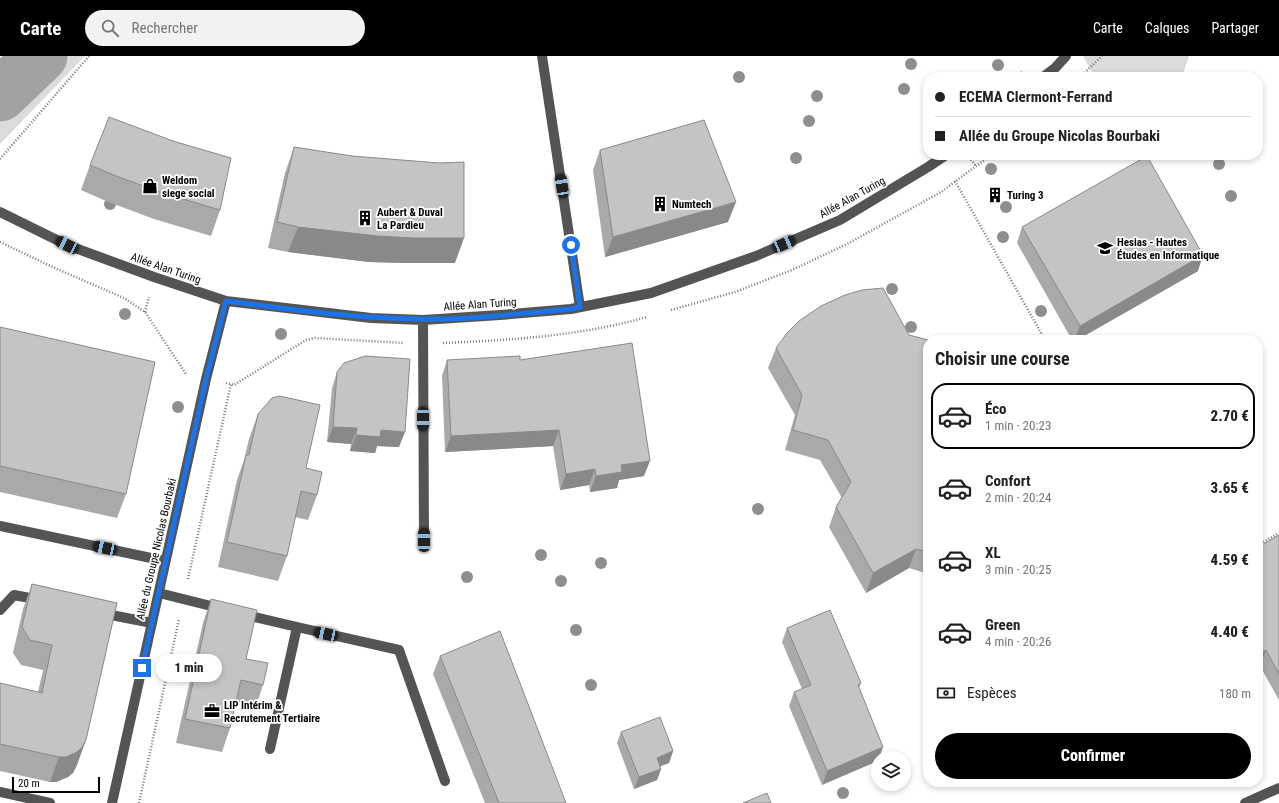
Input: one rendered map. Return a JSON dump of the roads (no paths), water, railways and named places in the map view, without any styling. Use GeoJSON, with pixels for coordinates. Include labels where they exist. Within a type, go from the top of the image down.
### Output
{"type":"FeatureCollection","features":[{"type":"Feature","properties":{"kind":"street"},"geometry":{"type":"LineString","coordinates":[[542,56],[580,307]]}},
{"type":"Feature","properties":{"kind":"street"},"geometry":{"type":"LineString","coordinates":[[1050,72],[1066,56]]}},
{"type":"Feature","properties":{"kind":"street","name":"Allée Alan Turing"},"geometry":{"type":"LineString","coordinates":[[0,212],[67,245],[154,277],[226,301],[371,318],[423,320],[500,315],[580,307],[650,293],[756,256],[840,220],[939,160]]}},
{"type":"Feature","properties":{"kind":"street","name":"Allée du Groupe Nicolas Bourbaki"},"geometry":{"type":"LineString","coordinates":[[112,803],[206,379],[226,301]]}},
{"type":"Feature","properties":{"kind":"street"},"geometry":{"type":"LineString","coordinates":[[423,320],[424,540]]}},
{"type":"Feature","properties":{"kind":"street"},"geometry":{"type":"LineString","coordinates":[[0,526],[165,561]]}},
{"type":"Feature","properties":{"kind":"street"},"geometry":{"type":"LineString","coordinates":[[159,593],[297,627],[400,650],[445,781]]}},
{"type":"Feature","properties":{"kind":"street"},"geometry":{"type":"LineString","coordinates":[[0,610],[14,595],[52,603]]}},
{"type":"Feature","properties":{"kind":"street"},"geometry":{"type":"LineString","coordinates":[[90,611],[152,623]]}},
{"type":"Feature","properties":{"kind":"street"},"geometry":{"type":"LineString","coordinates":[[270,749],[297,627]]}},
{"type":"Feature","properties":{"kind":"street"},"geometry":{"type":"LineString","coordinates":[[1245,803],[1279,788]]}},
{"type":"Feature","properties":{"kind":"street"},"geometry":{"type":"LineString","coordinates":[[0,792],[50,803]]}},
{"type":"Feature","properties":{"kind":"waterway"},"geometry":{"type":"LineString","coordinates":[[0,95],[41,56]]}},
{"type":"Feature","properties":{"kind":"place","name":"Weldom siege social"},"geometry":{"type":"Point","coordinates":[150,186]}},
{"type":"Feature","properties":{"kind":"place","name":"Turing 3"},"geometry":{"type":"Point","coordinates":[995,195]}},
{"type":"Feature","properties":{"kind":"place","name":"Numtech"},"geometry":{"type":"Point","coordinates":[660,204]}},
{"type":"Feature","properties":{"kind":"place","name":"Aubert & Duval La Pardieu"},"geometry":{"type":"Point","coordinates":[365,218]}},
{"type":"Feature","properties":{"kind":"place","name":"Hesias - Hautes Études en Informatique"},"geometry":{"type":"Point","coordinates":[1105,248]}},
{"type":"Feature","properties":{"kind":"place","name":"LIP Intérim & Recrutement Tertiaire"},"geometry":{"type":"Point","coordinates":[212,711]}}]}
